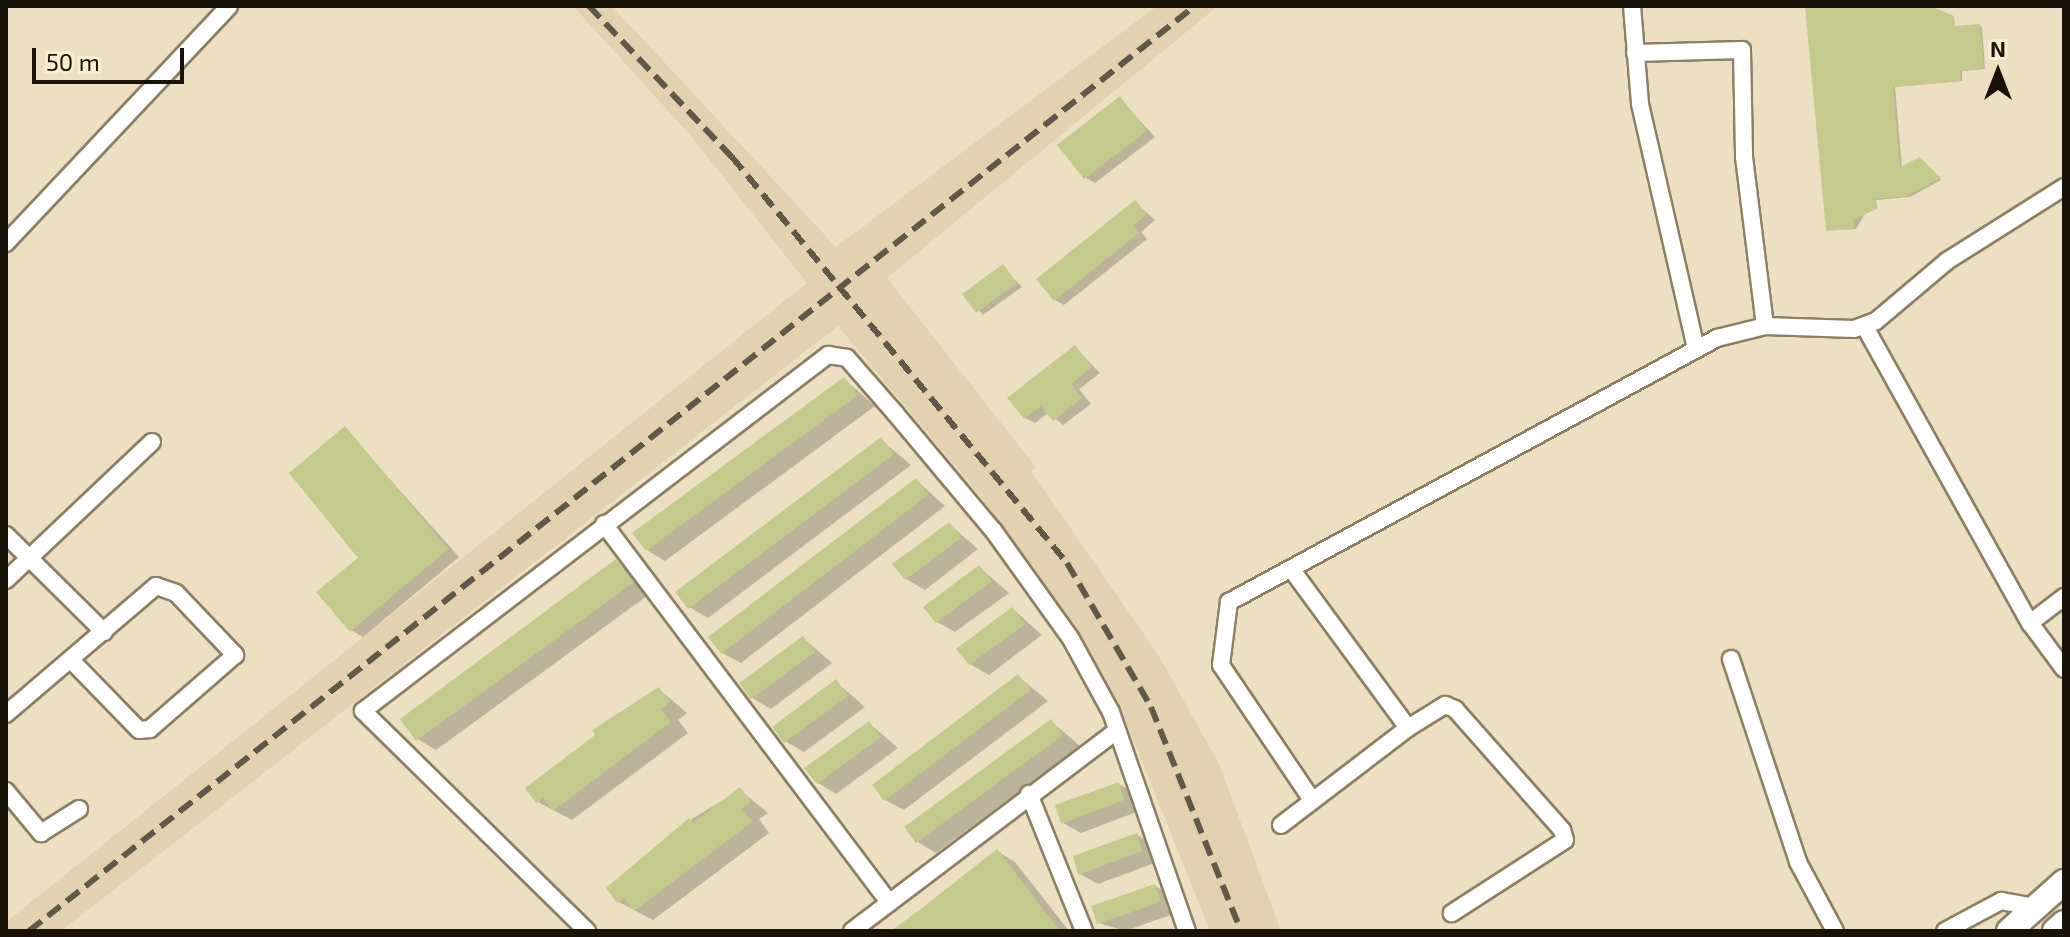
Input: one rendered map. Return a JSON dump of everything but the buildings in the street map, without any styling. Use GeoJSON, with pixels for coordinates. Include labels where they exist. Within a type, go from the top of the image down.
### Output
{"type":"FeatureCollection","features":[{"type":"Feature","properties":{"kind":"main road"},"geometry":{"type":"LineString","coordinates":[[2009,931],[2064,882]]}},
{"type":"Feature","properties":{"kind":"main road"},"geometry":{"type":"LineString","coordinates":[[2055,931],[2064,923]]}},
{"type":"Feature","properties":{"kind":"street"},"geometry":{"type":"LineString","coordinates":[[6,243],[229,6]]}},
{"type":"Feature","properties":{"kind":"street"},"geometry":{"type":"LineString","coordinates":[[1632,6],[1635,53],[1696,348]]}},
{"type":"Feature","properties":{"kind":"street"},"geometry":{"type":"LineString","coordinates":[[1635,53],[1742,50],[1744,157],[1765,326]]}},
{"type":"Feature","properties":{"kind":"street"},"geometry":{"type":"LineString","coordinates":[[1312,800],[1221,665],[1229,602],[1696,348],[1765,326],[1865,327],[1947,261],[2064,187]]}},
{"type":"Feature","properties":{"kind":"street"},"geometry":{"type":"LineString","coordinates":[[1865,327],[2030,623],[2064,669]]}},
{"type":"Feature","properties":{"kind":"street"},"geometry":{"type":"LineString","coordinates":[[587,931],[363,711],[828,355],[847,358],[993,530],[1071,639],[1111,712],[1114,733],[1187,931]]}},
{"type":"Feature","properties":{"kind":"street"},"geometry":{"type":"LineString","coordinates":[[6,580],[152,442]]}},
{"type":"Feature","properties":{"kind":"street"},"geometry":{"type":"LineString","coordinates":[[604,524],[888,901]]}},
{"type":"Feature","properties":{"kind":"street"},"geometry":{"type":"LineString","coordinates":[[6,535],[104,632]]}},
{"type":"Feature","properties":{"kind":"street"},"geometry":{"type":"LineString","coordinates":[[1292,570],[1408,728]]}},
{"type":"Feature","properties":{"kind":"street"},"geometry":{"type":"LineString","coordinates":[[6,714],[104,632],[165,585],[235,655],[150,729],[139,730],[71,660]]}},
{"type":"Feature","properties":{"kind":"street"},"geometry":{"type":"LineString","coordinates":[[2030,623],[2064,597]]}},
{"type":"Feature","properties":{"kind":"street"},"geometry":{"type":"LineString","coordinates":[[1731,659],[1798,862],[1835,931]]}},
{"type":"Feature","properties":{"kind":"street"},"geometry":{"type":"LineString","coordinates":[[1281,825],[1408,728],[1445,705],[1455,709],[1565,840],[1452,913]]}},
{"type":"Feature","properties":{"kind":"street"},"geometry":{"type":"LineString","coordinates":[[852,931],[1029,794],[1114,733]]}},
{"type":"Feature","properties":{"kind":"street"},"geometry":{"type":"LineString","coordinates":[[6,791],[41,833],[79,809]]}},
{"type":"Feature","properties":{"kind":"street"},"geometry":{"type":"LineString","coordinates":[[1029,794],[1084,931]]}},
{"type":"Feature","properties":{"kind":"street"},"geometry":{"type":"LineString","coordinates":[[1945,931],[1990,904],[2035,907]]}},
{"type":"Feature","properties":{"kind":"shaded area"},"geometry":{"type":"Polygon","coordinates":[[[573,6],[612,6],[836,247],[1157,6],[1218,6],[887,278],[1036,467],[1031,471],[1159,656],[1220,766],[1281,931],[1210,931],[1127,724],[1060,607],[981,497],[838,326],[61,931],[6,931],[6,922],[807,283],[690,135],[573,6]]]}},
{"type":"Feature","properties":{"kind":"railway"},"geometry":{"type":"LineString","coordinates":[[589,6],[732,157],[1067,563],[1151,707],[1241,931]]}},
{"type":"Feature","properties":{"kind":"railway"},"geometry":{"type":"LineString","coordinates":[[29,931],[1195,6]]}}]}
